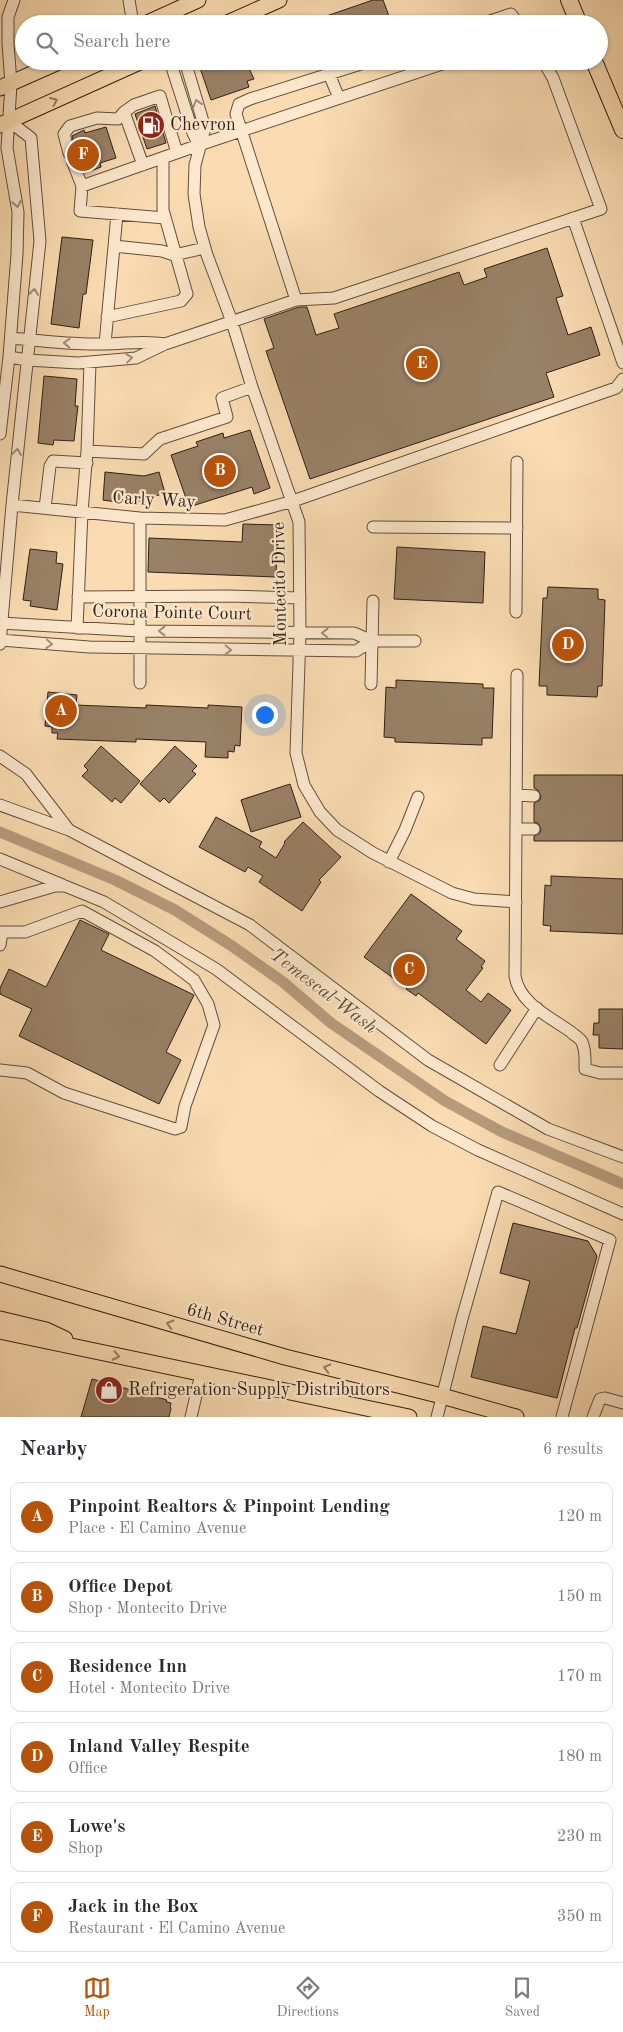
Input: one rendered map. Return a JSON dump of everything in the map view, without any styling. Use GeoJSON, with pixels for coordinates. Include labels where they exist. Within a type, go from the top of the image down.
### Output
{"type":"FeatureCollection","features":[{"type":"Feature","properties":{"kind":"highway"},"geometry":{"type":"LineString","coordinates":[[569,0],[575,15]]}},
{"type":"Feature","properties":{"kind":"highway"},"geometry":{"type":"LineString","coordinates":[[598,70],[623,130]]}},
{"type":"Feature","properties":{"kind":"main road"},"geometry":{"type":"LineString","coordinates":[[165,15],[198,0]]}},
{"type":"Feature","properties":{"kind":"main road"},"geometry":{"type":"LineString","coordinates":[[246,15],[279,0]]}},
{"type":"Feature","properties":{"kind":"main road"},"geometry":{"type":"LineString","coordinates":[[6,86],[41,70]]}},
{"type":"Feature","properties":{"kind":"main road"},"geometry":{"type":"LineString","coordinates":[[5,123],[122,70]]}},
{"type":"Feature","properties":{"kind":"main road","name":"6th Street"},"geometry":{"type":"LineString","coordinates":[[0,1274],[285,1357],[442,1396],[516,1417]]}},
{"type":"Feature","properties":{"kind":"main road"},"geometry":{"type":"LineString","coordinates":[[0,1319],[46,1330],[88,1350]]}},
{"type":"Feature","properties":{"kind":"main road"},"geometry":{"type":"LineString","coordinates":[[0,1331],[409,1417]]}},
{"type":"Feature","properties":{"kind":"street"},"geometry":{"type":"LineString","coordinates":[[0,434],[10,357],[18,212],[7,148],[5,123],[8,43],[5,12],[14,0]]}},
{"type":"Feature","properties":{"kind":"street"},"geometry":{"type":"LineString","coordinates":[[129,0],[132,15]]}},
{"type":"Feature","properties":{"kind":"street"},"geometry":{"type":"LineString","coordinates":[[173,70],[193,133],[199,145]]}},
{"type":"Feature","properties":{"kind":"street","name":"Montecito Drive"},"geometry":{"type":"LineString","coordinates":[[188,70],[205,128],[195,165],[194,194],[205,248],[300,522],[300,651],[296,753],[304,785],[320,812],[337,830],[389,862],[452,893],[474,900],[516,902]]}},
{"type":"Feature","properties":{"kind":"street"},"geometry":{"type":"LineString","coordinates":[[296,300],[236,114],[239,104],[267,92],[342,70]]}},
{"type":"Feature","properties":{"kind":"street"},"geometry":{"type":"LineString","coordinates":[[82,186],[339,98],[414,70]]}},
{"type":"Feature","properties":{"kind":"street"},"geometry":{"type":"LineString","coordinates":[[10,357],[27,360],[90,362],[136,358],[165,344],[296,300],[334,298],[601,209],[553,78],[548,70]]}},
{"type":"Feature","properties":{"kind":"street"},"geometry":{"type":"LineString","coordinates":[[329,74],[339,98]]}},
{"type":"Feature","properties":{"kind":"street"},"geometry":{"type":"LineString","coordinates":[[165,218],[80,211],[82,186],[64,134],[70,126],[97,118],[118,119],[134,105],[160,96],[177,153]]}},
{"type":"Feature","properties":{"kind":"street"},"geometry":{"type":"LineString","coordinates":[[166,114],[186,108]]}},
{"type":"Feature","properties":{"kind":"street"},"geometry":{"type":"LineString","coordinates":[[124,112],[143,165]]}},
{"type":"Feature","properties":{"kind":"street"},"geometry":{"type":"LineString","coordinates":[[0,641],[12,505],[40,242],[31,138],[5,123]]}},
{"type":"Feature","properties":{"kind":"street"},"geometry":{"type":"LineString","coordinates":[[107,317],[181,301],[187,294],[174,255],[163,210],[163,158]]}},
{"type":"Feature","properties":{"kind":"street"},"geometry":{"type":"LineString","coordinates":[[105,344],[117,214]]}},
{"type":"Feature","properties":{"kind":"street"},"geometry":{"type":"LineString","coordinates":[[574,218],[623,363]]}},
{"type":"Feature","properties":{"kind":"street"},"geometry":{"type":"LineString","coordinates":[[114,246],[162,251],[174,255],[205,248]]}},
{"type":"Feature","properties":{"kind":"street"},"geometry":{"type":"LineString","coordinates":[[11,338],[62,344],[150,341],[165,344]]}},
{"type":"Feature","properties":{"kind":"street"},"geometry":{"type":"LineString","coordinates":[[78,628],[90,362]]}},
{"type":"Feature","properties":{"kind":"street","name":"Carly Way"},"geometry":{"type":"LineString","coordinates":[[12,505],[140,518],[225,520],[293,501],[616,388],[623,379]]}},
{"type":"Feature","properties":{"kind":"street"},"geometry":{"type":"LineString","coordinates":[[45,508],[50,466],[54,461],[144,454],[160,439],[227,416],[222,398],[252,387]]}},
{"type":"Feature","properties":{"kind":"street"},"geometry":{"type":"LineString","coordinates":[[516,612],[518,462]]}},
{"type":"Feature","properties":{"kind":"street"},"geometry":{"type":"LineString","coordinates":[[140,518],[140,683]]}},
{"type":"Feature","properties":{"kind":"street"},"geometry":{"type":"LineString","coordinates":[[374,527],[517,528]]}},
{"type":"Feature","properties":{"kind":"street"},"geometry":{"type":"LineString","coordinates":[[78,597],[300,598]]}},
{"type":"Feature","properties":{"kind":"street"},"geometry":{"type":"LineString","coordinates":[[371,684],[373,601]]}},
{"type":"Feature","properties":{"kind":"street","name":"Corona Pointe Court"},"geometry":{"type":"LineString","coordinates":[[2,623],[139,631],[354,633],[372,641]]}},
{"type":"Feature","properties":{"kind":"street"},"geometry":{"type":"LineString","coordinates":[[372,641],[415,640]]}},
{"type":"Feature","properties":{"kind":"street","name":"Corona Pointe Court"},"geometry":{"type":"LineString","coordinates":[[0,641],[89,647],[356,651],[372,641]]}},
{"type":"Feature","properties":{"kind":"street"},"geometry":{"type":"LineString","coordinates":[[517,675],[516,986],[523,996],[537,1008],[582,1041],[585,1069],[600,1073],[623,1073]]}},
{"type":"Feature","properties":{"kind":"street"},"geometry":{"type":"LineString","coordinates":[[0,756],[26,774],[69,830]]}},
{"type":"Feature","properties":{"kind":"street"},"geometry":{"type":"LineString","coordinates":[[517,795],[534,796]]}},
{"type":"Feature","properties":{"kind":"street"},"geometry":{"type":"LineString","coordinates":[[389,862],[418,798]]}},
{"type":"Feature","properties":{"kind":"street"},"geometry":{"type":"LineString","coordinates":[[0,805],[69,830],[250,925],[428,1060],[548,1129],[623,1157]]}},
{"type":"Feature","properties":{"kind":"street"},"geometry":{"type":"LineString","coordinates":[[516,829],[534,829]]}},
{"type":"Feature","properties":{"kind":"street"},"geometry":{"type":"LineString","coordinates":[[0,859],[104,902],[216,969],[379,1091],[432,1126],[478,1150],[623,1214]]}},
{"type":"Feature","properties":{"kind":"street"},"geometry":{"type":"LineString","coordinates":[[0,902],[55,886],[66,886]]}},
{"type":"Feature","properties":{"kind":"street"},"geometry":{"type":"LineString","coordinates":[[0,945],[1,932],[25,932],[82,911],[155,951],[194,980],[208,1004],[214,1026],[185,1106],[180,1127],[175,1130],[64,1093],[27,1073],[0,1070]]}},
{"type":"Feature","properties":{"kind":"street"},"geometry":{"type":"LineString","coordinates":[[500,1066],[537,1008]]}},
{"type":"Feature","properties":{"kind":"street"},"geometry":{"type":"LineString","coordinates":[[437,1417],[498,1192],[610,1240],[562,1417]]}},
{"type":"Feature","properties":{"kind":"street"},"geometry":{"type":"LineString","coordinates":[[191,1417],[201,1374]]}},
{"type":"Feature","properties":{"kind":"street"},"geometry":{"type":"LineString","coordinates":[[593,1417],[600,1399],[605,1398],[623,1403]]}},
{"type":"Feature","properties":{"kind":"building"},"geometry":{"type":"Polygon","coordinates":[[[373,0],[383,0],[389,15],[329,15],[373,0]]]}},
{"type":"Feature","properties":{"kind":"building"},"geometry":{"type":"Polygon","coordinates":[[[201,70],[250,70],[254,79],[247,81],[249,87],[211,100],[201,70]]]}},
{"type":"Feature","properties":{"kind":"building"},"geometry":{"type":"Polygon","coordinates":[[[155,106],[166,143],[147,149],[135,114],[155,106]]]}},
{"type":"Feature","properties":{"kind":"building"},"geometry":{"type":"Polygon","coordinates":[[[106,127],[116,158],[100,163],[101,167],[85,173],[80,160],[76,156],[72,136],[84,130],[85,133],[106,127]]]}},
{"type":"Feature","properties":{"kind":"building"},"geometry":{"type":"Polygon","coordinates":[[[62,237],[93,240],[86,294],[83,294],[79,328],[51,324],[62,237]]]}},
{"type":"Feature","properties":{"kind":"building"},"geometry":{"type":"Polygon","coordinates":[[[547,248],[563,296],[556,298],[568,335],[591,327],[600,355],[546,373],[554,397],[310,479],[266,351],[274,348],[264,319],[299,307],[307,307],[316,335],[339,328],[334,314],[459,272],[464,285],[487,277],[484,269],[547,248]]]}},
{"type":"Feature","properties":{"kind":"building"},"geometry":{"type":"Polygon","coordinates":[[[44,376],[77,379],[75,406],[78,406],[74,441],[54,440],[53,445],[38,443],[44,376]]]}},
{"type":"Feature","properties":{"kind":"building"},"geometry":{"type":"Polygon","coordinates":[[[250,430],[270,488],[254,494],[252,487],[189,507],[171,455],[198,446],[196,442],[223,433],[224,438],[250,430]]]}},
{"type":"Feature","properties":{"kind":"building"},"geometry":{"type":"Polygon","coordinates":[[[105,472],[144,476],[159,472],[165,493],[130,504],[103,500],[105,472]]]}},
{"type":"Feature","properties":{"kind":"building"},"geometry":{"type":"Polygon","coordinates":[[[243,524],[278,525],[276,577],[148,572],[149,538],[242,542],[243,524]]]}},
{"type":"Feature","properties":{"kind":"building"},"geometry":{"type":"Polygon","coordinates":[[[397,547],[485,552],[483,603],[394,599],[397,547]]]}},
{"type":"Feature","properties":{"kind":"building"},"geometry":{"type":"Polygon","coordinates":[[[30,549],[57,552],[56,563],[63,564],[57,610],[30,606],[31,601],[23,600],[30,549]]]}},
{"type":"Feature","properties":{"kind":"building"},"geometry":{"type":"Polygon","coordinates":[[[548,587],[598,589],[598,599],[605,600],[602,686],[598,686],[597,697],[547,695],[547,686],[539,686],[543,598],[547,598],[548,587]]]}},
{"type":"Feature","properties":{"kind":"building"},"geometry":{"type":"Polygon","coordinates":[[[396,680],[483,684],[483,688],[494,688],[492,738],[482,738],[482,745],[395,742],[395,738],[384,737],[386,687],[396,688],[396,680]]]}},
{"type":"Feature","properties":{"kind":"building"},"geometry":{"type":"Polygon","coordinates":[[[48,692],[77,695],[76,705],[146,708],[146,705],[208,708],[208,705],[242,707],[240,746],[235,745],[234,752],[228,751],[228,758],[205,757],[206,742],[136,739],[136,742],[57,739],[58,733],[52,733],[52,727],[45,726],[48,692]]]}},
{"type":"Feature","properties":{"kind":"building"},"geometry":{"type":"Polygon","coordinates":[[[101,746],[140,781],[121,803],[115,798],[112,802],[82,776],[88,770],[84,766],[101,746]]]}},
{"type":"Feature","properties":{"kind":"building"},"geometry":{"type":"Polygon","coordinates":[[[175,746],[197,766],[192,771],[196,774],[169,803],[164,798],[160,802],[140,784],[175,746]]]}},
{"type":"Feature","properties":{"kind":"building"},"geometry":{"type":"Polygon","coordinates":[[[534,775],[623,775],[623,841],[534,841],[534,836],[540,833],[541,829],[538,823],[534,822],[534,803],[540,800],[541,796],[538,790],[534,788],[534,775]]]}},
{"type":"Feature","properties":{"kind":"building"},"geometry":{"type":"Polygon","coordinates":[[[290,784],[301,817],[251,832],[241,800],[290,784]]]}},
{"type":"Feature","properties":{"kind":"building"},"geometry":{"type":"Polygon","coordinates":[[[216,817],[262,842],[259,847],[276,858],[284,842],[303,822],[341,857],[319,880],[321,882],[302,911],[259,882],[263,876],[248,867],[245,872],[199,847],[216,817]]]}},
{"type":"Feature","properties":{"kind":"building"},"geometry":{"type":"Polygon","coordinates":[[[551,876],[623,879],[623,934],[550,931],[551,926],[543,925],[545,885],[551,886],[551,876]]]}},
{"type":"Feature","properties":{"kind":"building"},"geometry":{"type":"Polygon","coordinates":[[[411,894],[462,931],[456,939],[485,961],[481,967],[483,968],[466,990],[481,1002],[488,993],[511,1010],[486,1044],[418,993],[416,996],[364,957],[411,894]]]}},
{"type":"Feature","properties":{"kind":"building"},"geometry":{"type":"Polygon","coordinates":[[[80,920],[109,934],[101,950],[194,995],[166,1052],[181,1060],[159,1104],[19,1036],[32,1009],[0,994],[0,988],[9,969],[46,987],[80,920]]]}},
{"type":"Feature","properties":{"kind":"building"},"geometry":{"type":"Polygon","coordinates":[[[599,1009],[623,1009],[623,1049],[599,1048],[599,1035],[593,1035],[594,1023],[599,1023],[599,1009]]]}},
{"type":"Feature","properties":{"kind":"building"},"geometry":{"type":"Polygon","coordinates":[[[513,1223],[588,1241],[597,1256],[577,1328],[575,1328],[557,1398],[471,1377],[483,1326],[516,1334],[530,1281],[500,1273],[513,1223]]]}},
{"type":"Feature","properties":{"kind":"building","name":"Refrigeration Supply Distributors"},"geometry":{"type":"Polygon","coordinates":[[[92,1379],[167,1400],[166,1402],[171,1403],[169,1417],[81,1417],[92,1379]]]}},
{"type":"Feature","properties":{"kind":"waterway","name":"Temescal Wash"},"geometry":{"type":"LineString","coordinates":[[0,832],[115,880],[175,910],[232,946],[283,982],[331,1023],[445,1101],[502,1132],[623,1184]]}},
{"type":"Feature","properties":{"kind":"place","name":"Chevron"},"geometry":{"type":"Point","coordinates":[151,125]}},
{"type":"Feature","properties":{"kind":"place","name":"Jack in the Box"},"geometry":{"type":"Point","coordinates":[83,155]}},
{"type":"Feature","properties":{"kind":"place","name":"Lowe's"},"geometry":{"type":"Point","coordinates":[422,364]}},
{"type":"Feature","properties":{"kind":"place","name":"Office Depot"},"geometry":{"type":"Point","coordinates":[220,471]}},
{"type":"Feature","properties":{"kind":"place","name":"Inland Valley Respite"},"geometry":{"type":"Point","coordinates":[568,645]}},
{"type":"Feature","properties":{"kind":"place","name":"Pinpoint Realtors & Pinpoint Lending"},"geometry":{"type":"Point","coordinates":[61,711]}},
{"type":"Feature","properties":{"kind":"place","name":"Residence Inn"},"geometry":{"type":"Point","coordinates":[409,970]}},
{"type":"Feature","properties":{"kind":"place","name":"Refrigeration Supply Distributors"},"geometry":{"type":"Point","coordinates":[109,1390]}}]}
